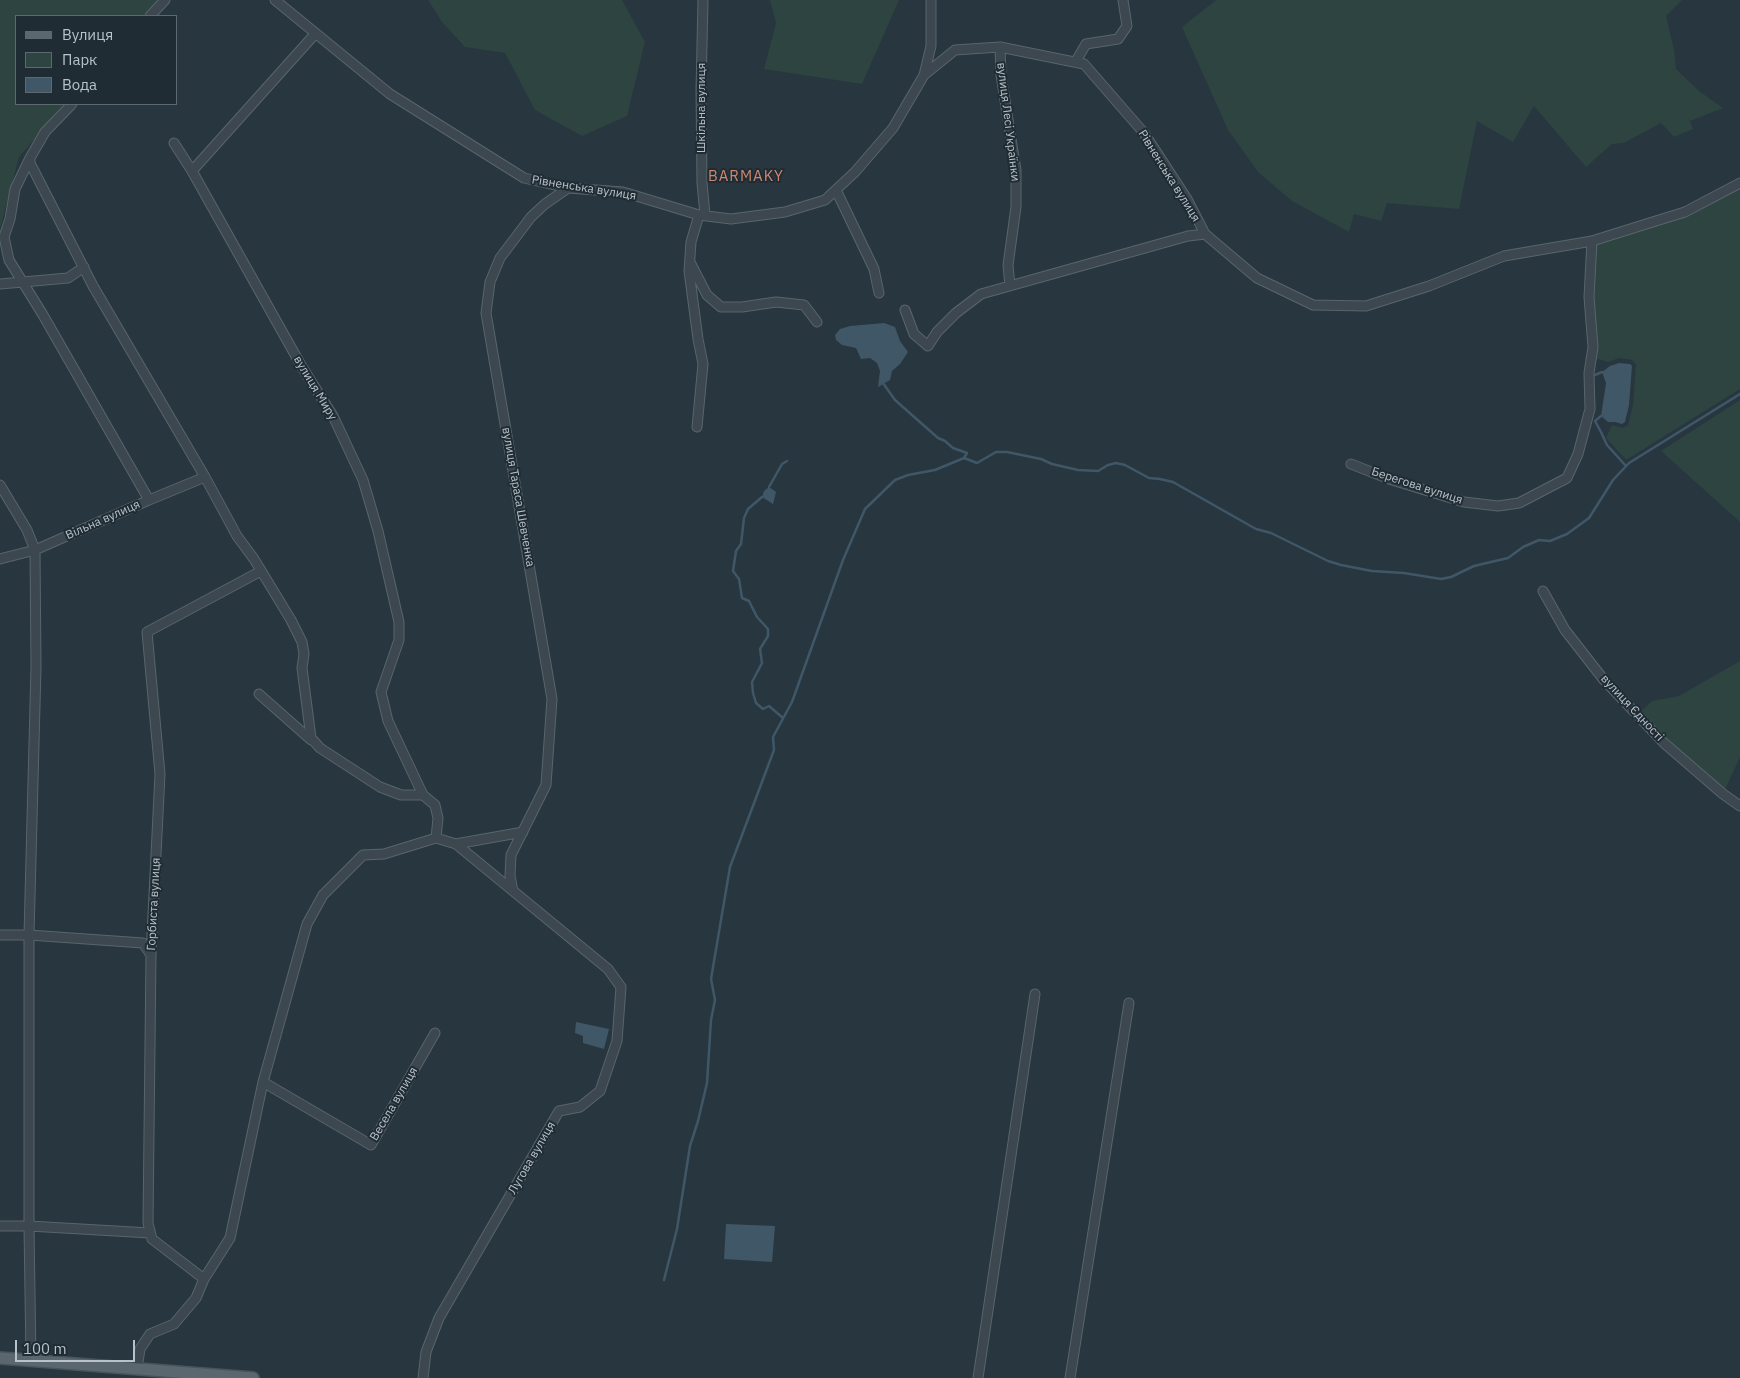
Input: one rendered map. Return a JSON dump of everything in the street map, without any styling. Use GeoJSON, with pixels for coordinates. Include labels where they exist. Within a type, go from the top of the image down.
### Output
{"type":"FeatureCollection","features":[{"type":"Feature","properties":{"kind":"main road"},"geometry":{"type":"LineString","coordinates":[[0,1358],[253,1378]]}},
{"type":"Feature","properties":{"kind":"street"},"geometry":{"type":"LineString","coordinates":[[151,15],[165,0]]}},
{"type":"Feature","properties":{"kind":"street","name":"Рівненська вулиця"},"geometry":{"type":"LineString","coordinates":[[275,0],[390,94],[524,178],[568,188],[622,192],[702,215],[731,219],[784,212],[824,200],[855,172],[893,128],[924,75],[955,50],[1000,47],[1076,61],[1084,64],[1144,133],[1187,199],[1204,234],[1257,278],[1313,305],[1366,306],[1429,286],[1504,256],[1592,241],[1685,212],[1740,183]]}},
{"type":"Feature","properties":{"kind":"street","name":"Шкільна вулиця"},"geometry":{"type":"LineString","coordinates":[[702,215],[701,90],[703,0]]}},
{"type":"Feature","properties":{"kind":"street"},"geometry":{"type":"LineString","coordinates":[[924,75],[931,46],[931,0]]}},
{"type":"Feature","properties":{"kind":"street"},"geometry":{"type":"LineString","coordinates":[[1076,61],[1086,44],[1118,39],[1127,26],[1123,0]]}},
{"type":"Feature","properties":{"kind":"street"},"geometry":{"type":"LineString","coordinates":[[192,171],[315,34]]}},
{"type":"Feature","properties":{"kind":"street","name":"вулиця Лесі Українки"},"geometry":{"type":"LineString","coordinates":[[1000,47],[1001,75],[1016,170],[1016,207],[1008,265],[1010,286]]}},
{"type":"Feature","properties":{"kind":"street"},"geometry":{"type":"LineString","coordinates":[[71,105],[45,132],[30,158],[15,189],[10,218],[4,236],[9,260],[48,324],[148,500]]}},
{"type":"Feature","properties":{"kind":"street","name":"вулиця Миру"},"geometry":{"type":"LineString","coordinates":[[174,143],[192,171],[302,367],[333,416],[363,480],[378,531],[399,622],[399,640],[381,692],[388,721],[422,795],[435,805],[438,818],[436,838]]}},
{"type":"Feature","properties":{"kind":"street"},"geometry":{"type":"LineString","coordinates":[[30,158],[30,163],[93,286],[205,477],[237,536],[261,571],[302,642],[304,654],[302,668],[309,730],[314,743]]}},
{"type":"Feature","properties":{"kind":"street","name":"вулиця Тараса Шевченка"},"geometry":{"type":"LineString","coordinates":[[513,891],[510,876],[511,855],[546,784],[552,699],[486,313],[490,282],[500,258],[530,217],[568,188]]}},
{"type":"Feature","properties":{"kind":"street"},"geometry":{"type":"LineString","coordinates":[[836,190],[874,269],[879,293]]}},
{"type":"Feature","properties":{"kind":"street"},"geometry":{"type":"LineString","coordinates":[[697,427],[703,364],[689,271],[691,242],[702,215]]}},
{"type":"Feature","properties":{"kind":"street"},"geometry":{"type":"LineString","coordinates":[[905,310],[914,334],[928,346],[937,332],[956,313],[981,294],[1188,236],[1204,234]]}},
{"type":"Feature","properties":{"kind":"street","name":"Берегова вулиця"},"geometry":{"type":"LineString","coordinates":[[1351,464],[1464,502],[1498,506],[1519,503],[1567,478],[1578,454],[1590,409],[1593,347],[1589,297],[1592,241]]}},
{"type":"Feature","properties":{"kind":"street"},"geometry":{"type":"LineString","coordinates":[[690,262],[707,295],[721,307],[742,307],[776,302],[804,305],[817,322]]}},
{"type":"Feature","properties":{"kind":"street"},"geometry":{"type":"LineString","coordinates":[[0,284],[68,278],[84,267]]}},
{"type":"Feature","properties":{"kind":"street","name":"Вільна вулиця"},"geometry":{"type":"LineString","coordinates":[[0,559],[35,550],[205,477]]}},
{"type":"Feature","properties":{"kind":"street"},"geometry":{"type":"LineString","coordinates":[[0,484],[28,530],[35,550],[36,667],[29,935],[31,1360]]}},
{"type":"Feature","properties":{"kind":"street","name":"Горбиста вулиця"},"geometry":{"type":"LineString","coordinates":[[150,1233],[148,1223],[151,955],[160,774],[147,632],[261,571]]}},
{"type":"Feature","properties":{"kind":"street","name":"вулиця Єдності"},"geometry":{"type":"LineString","coordinates":[[1543,591],[1565,630],[1604,680],[1664,742],[1723,794],[1740,806]]}},
{"type":"Feature","properties":{"kind":"street"},"geometry":{"type":"LineString","coordinates":[[259,694],[314,743],[380,787],[402,795],[422,795]]}},
{"type":"Feature","properties":{"kind":"street"},"geometry":{"type":"LineString","coordinates":[[137,1369],[140,1349],[150,1334],[174,1324],[196,1298],[204,1279],[230,1238],[263,1082],[307,924],[323,895],[363,855],[384,854],[436,838],[456,844],[523,832]]}},
{"type":"Feature","properties":{"kind":"street","name":"Лугова вулиця"},"geometry":{"type":"LineString","coordinates":[[423,1378],[426,1352],[439,1318],[559,1111],[580,1108],[600,1091],[617,1041],[621,988],[608,969],[456,844]]}},
{"type":"Feature","properties":{"kind":"street"},"geometry":{"type":"LineString","coordinates":[[0,935],[29,935],[143,943],[151,955]]}},
{"type":"Feature","properties":{"kind":"street"},"geometry":{"type":"LineString","coordinates":[[978,1378],[1036,994]]}},
{"type":"Feature","properties":{"kind":"street"},"geometry":{"type":"LineString","coordinates":[[1070,1378],[1130,1003]]}},
{"type":"Feature","properties":{"kind":"street","name":"Весела вулиця"},"geometry":{"type":"LineString","coordinates":[[263,1082],[371,1145],[435,1033]]}},
{"type":"Feature","properties":{"kind":"street"},"geometry":{"type":"LineString","coordinates":[[0,1226],[150,1233],[152,1239],[204,1279]]}},
{"type":"Feature","properties":{"kind":"green space"},"geometry":{"type":"Polygon","coordinates":[[[0,0],[158,0],[144,15],[15,15],[15,105],[65,105],[19,157],[0,229],[0,0]]]}},
{"type":"Feature","properties":{"kind":"green space"},"geometry":{"type":"Polygon","coordinates":[[[428,0],[622,0],[645,42],[627,116],[582,136],[535,110],[505,53],[465,47],[442,22],[428,0]]]}},
{"type":"Feature","properties":{"kind":"green space"},"geometry":{"type":"Polygon","coordinates":[[[770,0],[899,0],[862,84],[764,69],[776,23],[770,0]]]}},
{"type":"Feature","properties":{"kind":"green space"},"geometry":{"type":"Polygon","coordinates":[[[1216,0],[1682,0],[1666,16],[1674,50],[1676,69],[1699,91],[1723,108],[1690,121],[1693,129],[1674,137],[1661,123],[1624,143],[1612,144],[1586,167],[1534,106],[1513,142],[1477,121],[1459,209],[1387,203],[1381,221],[1354,214],[1349,232],[1292,201],[1258,172],[1228,130],[1182,27],[1216,0]]]}},
{"type":"Feature","properties":{"kind":"green space"},"geometry":{"type":"Polygon","coordinates":[[[1740,187],[1740,389],[1626,460],[1606,438],[1612,425],[1623,428],[1628,425],[1633,405],[1636,365],[1632,360],[1619,358],[1608,362],[1595,358],[1593,297],[1595,243],[1740,187]]]}},
{"type":"Feature","properties":{"kind":"green space"},"geometry":{"type":"Polygon","coordinates":[[[1740,400],[1740,522],[1661,451],[1740,400]]]}},
{"type":"Feature","properties":{"kind":"green space"},"geometry":{"type":"Polygon","coordinates":[[[1740,661],[1740,757],[1723,794],[1637,715],[1652,701],[1679,696],[1740,661]]]}},
{"type":"Feature","properties":{"kind":"water"},"geometry":{"type":"Polygon","coordinates":[[[884,323],[895,327],[900,341],[908,352],[900,364],[892,371],[890,380],[878,387],[880,371],[877,363],[870,358],[861,359],[856,348],[842,345],[836,340],[835,335],[840,329],[850,326],[884,323]]]}},
{"type":"Feature","properties":{"kind":"water"},"geometry":{"type":"Polygon","coordinates":[[[1619,363],[1632,366],[1629,405],[1625,422],[1622,424],[1608,422],[1601,416],[1606,383],[1602,372],[1610,366],[1619,363]]]}},
{"type":"Feature","properties":{"kind":"water"},"geometry":{"type":"Polygon","coordinates":[[[769,487],[776,492],[773,504],[762,497],[764,491],[769,487]]]}},
{"type":"Feature","properties":{"kind":"water"},"geometry":{"type":"Polygon","coordinates":[[[576,1022],[609,1029],[604,1049],[583,1043],[583,1036],[575,1033],[576,1022]]]}},
{"type":"Feature","properties":{"kind":"water"},"geometry":{"type":"Polygon","coordinates":[[[726,1224],[775,1226],[772,1262],[724,1259],[726,1224]]]}},
{"type":"Feature","properties":{"kind":"waterway"},"geometry":{"type":"LineString","coordinates":[[1595,375],[1602,372]]}},
{"type":"Feature","properties":{"kind":"waterway"},"geometry":{"type":"LineString","coordinates":[[883,383],[895,400],[938,438],[953,448],[967,453],[964,458]]}},
{"type":"Feature","properties":{"kind":"waterway"},"geometry":{"type":"LineString","coordinates":[[664,1280],[677,1229],[690,1146],[707,1083],[711,1020],[715,1000],[711,979],[730,867],[774,750],[773,737],[792,702],[843,560],[865,509],[895,480],[908,475],[935,470],[964,458],[977,463],[996,452],[1007,452],[1041,459],[1052,464],[1078,470],[1098,471],[1116,463],[1125,465],[1149,478],[1173,482],[1256,529],[1271,533],[1328,561],[1372,571],[1404,573],[1441,579],[1451,577],[1474,566],[1508,558],[1523,547],[1539,540],[1550,541],[1567,534],[1589,518],[1613,480],[1629,463],[1740,394]]}},
{"type":"Feature","properties":{"kind":"waterway"},"geometry":{"type":"LineString","coordinates":[[1601,416],[1595,421],[1607,445],[1626,466]]}},
{"type":"Feature","properties":{"kind":"waterway"},"geometry":{"type":"LineString","coordinates":[[769,487],[782,464],[787,461]]}},
{"type":"Feature","properties":{"kind":"waterway"},"geometry":{"type":"LineString","coordinates":[[762,497],[748,509],[744,518],[741,544],[736,551],[733,571],[739,579],[742,598],[749,601],[757,617],[768,629],[768,636],[760,649],[762,663],[752,682],[756,703],[763,709],[769,706],[783,718]]}},
{"type":"Feature","properties":{"kind":"district","name":"BARMAKY"},"geometry":{"type":"Point","coordinates":[746,177]}}]}
